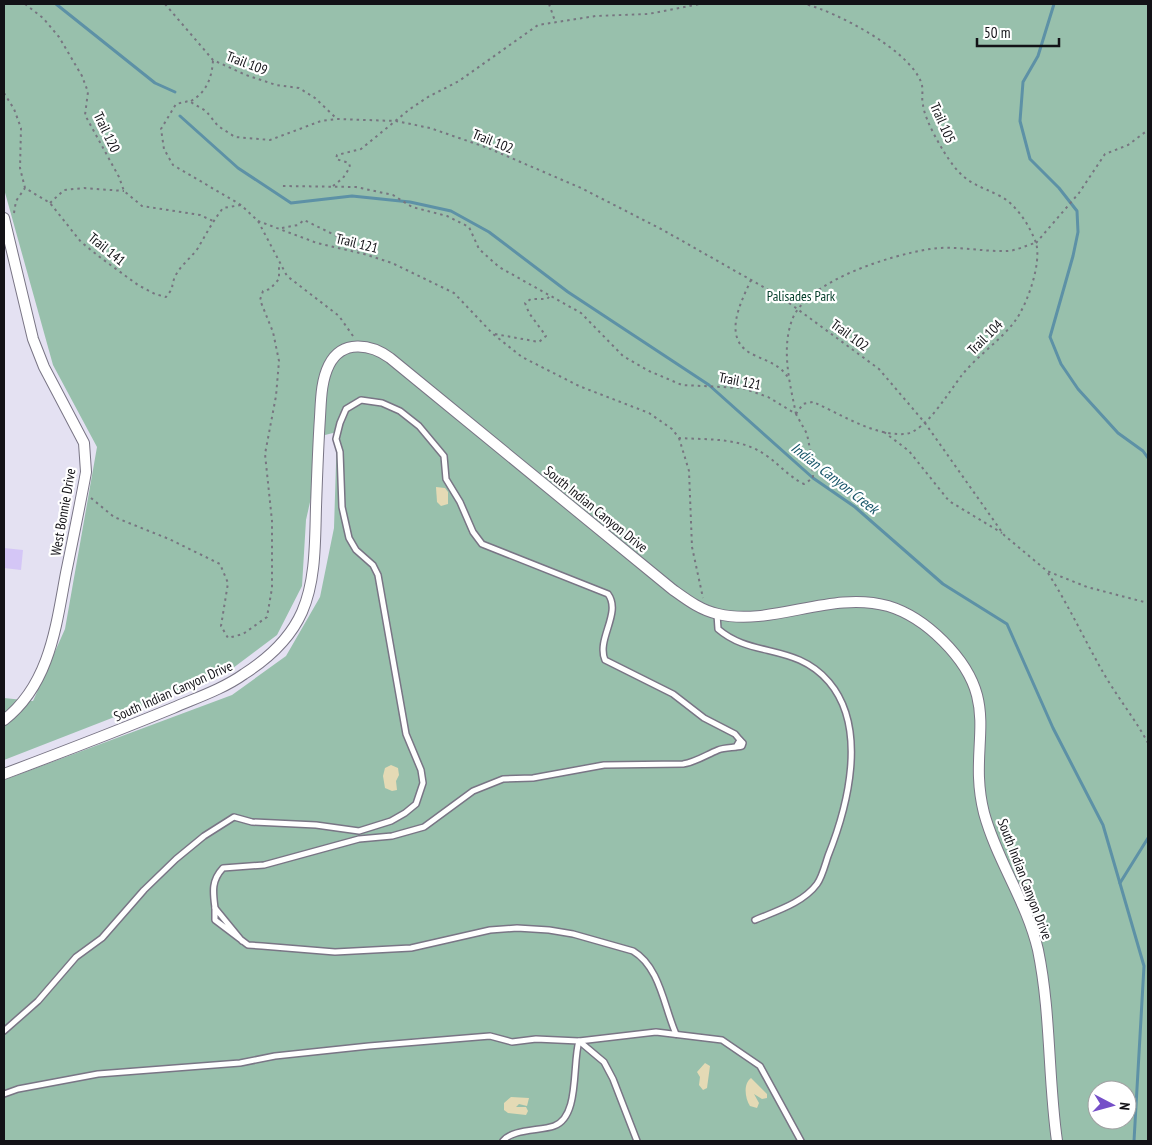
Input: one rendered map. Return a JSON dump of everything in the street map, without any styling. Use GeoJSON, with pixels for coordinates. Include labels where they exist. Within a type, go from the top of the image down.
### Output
{"type":"FeatureCollection","features":[{"type":"Feature","properties":{"kind":"street","name":"West Bonnie Drive"},"geometry":{"type":"LineString","coordinates":[[4,218],[33,339],[44,368],[84,443],[86,472],[52,647],[36,683],[17,709],[4,720]]}},
{"type":"Feature","properties":{"kind":"street","name":"South Indian Canyon Drive"},"geometry":{"type":"LineString","coordinates":[[4,774],[129,726],[221,687],[243,676],[265,659],[290,634],[303,611],[312,574],[319,429],[324,377],[328,366],[338,353],[360,346],[370,347],[390,358],[672,589],[705,610],[717,614],[744,617],[843,602],[878,604],[900,611],[922,623],[937,634],[965,666],[978,692],[980,706],[980,779],[984,811],[990,833],[1021,902],[1037,949],[1057,1141]]}},
{"type":"Feature","properties":{"kind":"lane"},"geometry":{"type":"LineString","coordinates":[[4,1031],[38,1000],[76,957],[102,938],[144,890],[176,859],[204,836],[234,817],[252,822],[316,825],[358,831],[391,821],[416,804],[422,793],[423,782],[421,770],[406,734],[378,575],[373,565],[356,550],[349,538],[342,507],[340,452],[336,439],[346,409],[361,400],[382,403],[400,411],[419,426],[444,456],[446,479],[460,502],[473,532],[482,544],[608,594],[612,599],[613,607],[604,646],[603,655],[606,660],[673,694],[704,718],[735,734],[743,743],[742,746],[718,750],[693,763],[604,765],[533,778],[503,779],[486,784],[424,827],[392,836],[360,839],[264,865],[222,868],[215,876],[212,888],[216,908],[215,920],[248,945],[335,952],[411,948],[490,930],[549,930],[573,934],[633,951],[642,956],[658,983],[676,1034]]}},
{"type":"Feature","properties":{"kind":"lane"},"geometry":{"type":"LineString","coordinates":[[717,614],[718,629],[727,637],[744,644],[787,654],[805,661],[828,682],[842,703],[849,728],[850,756],[846,792],[836,838],[817,884],[796,902],[755,920]]}},
{"type":"Feature","properties":{"kind":"lane"},"geometry":{"type":"LineString","coordinates":[[4,1094],[18,1089],[98,1074],[240,1063],[275,1056],[369,1046],[490,1036],[512,1042],[536,1039],[579,1042],[656,1032],[722,1040],[760,1066],[801,1141]]}},
{"type":"Feature","properties":{"kind":"lane"},"geometry":{"type":"LineString","coordinates":[[503,1141],[515,1134],[556,1125],[564,1120],[571,1106],[579,1042]]}},
{"type":"Feature","properties":{"kind":"lane"},"geometry":{"type":"LineString","coordinates":[[579,1042],[604,1062],[613,1078],[636,1141]]}},
{"type":"Feature","properties":{"kind":"path","name":"Trail 120"},"geometry":{"type":"LineString","coordinates":[[25,4],[43,18],[59,37],[82,76],[88,92],[85,115],[119,177],[124,191],[142,206],[200,215],[213,221]]}},
{"type":"Feature","properties":{"kind":"path","name":"Trail 109"},"geometry":{"type":"LineString","coordinates":[[165,4],[213,60],[246,75],[276,85],[299,88],[315,98],[337,120]]}},
{"type":"Feature","properties":{"kind":"path"},"geometry":{"type":"LineString","coordinates":[[549,4],[556,22]]}},
{"type":"Feature","properties":{"kind":"path"},"geometry":{"type":"LineString","coordinates":[[332,187],[343,178],[350,167],[349,163],[336,159],[337,155],[361,149],[428,97],[459,82],[538,25],[596,16],[648,14],[700,4]]}},
{"type":"Feature","properties":{"kind":"path","name":"Trail 105"},"geometry":{"type":"LineString","coordinates":[[805,4],[847,22],[886,44],[909,64],[922,83],[923,106],[930,124],[954,166],[976,186],[1001,196],[1022,215],[1036,243]]}},
{"type":"Feature","properties":{"kind":"path"},"geometry":{"type":"LineString","coordinates":[[213,60],[212,73],[207,87],[199,96],[190,101],[176,104],[169,112],[161,129],[164,150],[173,165],[241,205],[258,220],[279,265],[287,276],[339,316],[360,346]]}},
{"type":"Feature","properties":{"kind":"path"},"geometry":{"type":"LineString","coordinates":[[4,93],[14,108],[21,128],[20,168],[25,188],[16,201],[9,235]]}},
{"type":"Feature","properties":{"kind":"path","name":"Trail 102"},"geometry":{"type":"LineString","coordinates":[[190,101],[206,111],[218,126],[235,137],[270,140],[321,121],[337,120],[396,121],[430,128],[488,148],[581,188],[663,230],[751,280],[797,309],[879,368],[925,423],[1004,535],[1047,571],[1087,587],[1148,603]]}},
{"type":"Feature","properties":{"kind":"path"},"geometry":{"type":"LineString","coordinates":[[705,610],[692,546],[689,471],[679,438],[721,439],[742,444],[766,455],[784,472],[804,484],[813,478],[812,459],[806,434],[796,414],[790,381],[788,340],[797,309],[820,289],[855,271],[895,257],[932,249],[1010,252],[1036,243],[1079,193],[1105,154],[1128,145],[1148,130]]}},
{"type":"Feature","properties":{"kind":"path","name":"Trail 121"},"geometry":{"type":"LineString","coordinates":[[282,186],[356,187],[393,195],[412,207],[447,216],[469,228],[479,249],[498,267],[581,313],[623,356],[649,371],[682,385],[742,388],[768,397],[796,414]]}},
{"type":"Feature","properties":{"kind":"path","name":"Trail 141"},"geometry":{"type":"LineString","coordinates":[[25,188],[50,203],[81,242],[138,286],[155,294],[166,296],[172,289],[172,279],[182,263],[197,249],[223,208],[241,205]]}},
{"type":"Feature","properties":{"kind":"path"},"geometry":{"type":"LineString","coordinates":[[50,203],[64,190],[84,188],[124,191]]}},
{"type":"Feature","properties":{"kind":"path","name":"Trail 121"},"geometry":{"type":"LineString","coordinates":[[258,220],[317,243],[364,254],[392,264],[454,292],[493,334],[529,361],[579,386],[648,413],[672,429],[679,438]]}},
{"type":"Feature","properties":{"kind":"path"},"geometry":{"type":"LineString","coordinates":[[282,228],[298,225],[304,220],[345,240],[364,254]]}},
{"type":"Feature","properties":{"kind":"path","name":"Trail 104"},"geometry":{"type":"LineString","coordinates":[[796,414],[803,404],[813,402],[883,432],[907,434],[925,423],[962,375],[1015,321],[1031,286],[1038,261],[1036,243]]}},
{"type":"Feature","properties":{"kind":"path"},"geometry":{"type":"LineString","coordinates":[[82,493],[114,517],[169,538],[220,564],[228,583],[221,626],[228,638],[243,634],[267,617],[272,588],[272,521],[266,454],[276,396],[279,361],[273,332],[260,300],[263,291],[270,289],[279,279],[279,265]]}},
{"type":"Feature","properties":{"kind":"path"},"geometry":{"type":"LineString","coordinates":[[751,280],[739,305],[736,339],[744,350],[773,362],[784,371],[790,381]]}},
{"type":"Feature","properties":{"kind":"path"},"geometry":{"type":"LineString","coordinates":[[493,334],[539,342],[546,336],[529,313],[525,303],[531,299],[547,299],[551,295]]}},
{"type":"Feature","properties":{"kind":"path"},"geometry":{"type":"LineString","coordinates":[[883,432],[909,451],[949,501],[1004,535]]}},
{"type":"Feature","properties":{"kind":"path"},"geometry":{"type":"LineString","coordinates":[[1047,571],[1069,605],[1105,676],[1136,721],[1148,743]]}},
{"type":"Feature","properties":{"kind":"green space","name":"Palisades Park"},"geometry":{"type":"Polygon","coordinates":[[[4,4],[1148,4],[1148,1141],[4,1141],[4,780],[232,695],[286,656],[320,597],[334,528],[337,432],[325,435],[306,520],[302,586],[277,635],[225,674],[4,760],[4,698],[33,701],[65,629],[97,447],[53,365],[4,189],[4,4]]]}},
{"type":"Feature","properties":{"kind":"sand"},"geometry":{"type":"Polygon","coordinates":[[[436,487],[445,488],[448,492],[448,504],[441,506],[437,502],[436,487]]]}},
{"type":"Feature","properties":{"kind":"sand"},"geometry":{"type":"Polygon","coordinates":[[[391,765],[398,768],[399,775],[396,781],[397,790],[392,791],[385,788],[383,776],[385,768],[391,765]]]}},
{"type":"Feature","properties":{"kind":"sand"},"geometry":{"type":"Polygon","coordinates":[[[705,1063],[710,1066],[707,1088],[703,1090],[699,1085],[700,1077],[697,1072],[705,1063]]]}},
{"type":"Feature","properties":{"kind":"sand"},"geometry":{"type":"Polygon","coordinates":[[[751,1078],[767,1094],[767,1098],[762,1099],[754,1094],[759,1103],[757,1108],[750,1106],[746,1095],[746,1087],[751,1078]]]}},
{"type":"Feature","properties":{"kind":"sand"},"geometry":{"type":"Polygon","coordinates":[[[511,1097],[529,1098],[527,1106],[519,1104],[516,1107],[526,1107],[528,1111],[526,1115],[508,1113],[504,1110],[504,1103],[511,1097]]]}},
{"type":"Feature","properties":{"kind":"building"},"geometry":{"type":"Polygon","coordinates":[[[4,548],[23,550],[21,570],[4,568],[4,548]]]}},
{"type":"Feature","properties":{"kind":"waterway","name":"Indian Canyon Creek"},"geometry":{"type":"LineString","coordinates":[[56,4],[155,83],[175,92]]}},
{"type":"Feature","properties":{"kind":"waterway"},"geometry":{"type":"LineString","coordinates":[[1054,4],[1038,56],[1023,82],[1020,121],[1030,159],[1059,188],[1077,211],[1078,232],[1073,256],[1050,337],[1061,364],[1078,389],[1118,433],[1143,451],[1148,458]]}},
{"type":"Feature","properties":{"kind":"waterway","name":"Indian Canyon Creek"},"geometry":{"type":"LineString","coordinates":[[180,116],[238,168],[291,203],[352,196],[410,202],[451,211],[489,232],[568,292],[709,385],[813,478],[855,507],[943,584],[1007,624],[1053,728],[1103,825],[1144,966],[1134,1141]]}},
{"type":"Feature","properties":{"kind":"waterway"},"geometry":{"type":"LineString","coordinates":[[1120,883],[1148,838]]}}]}
